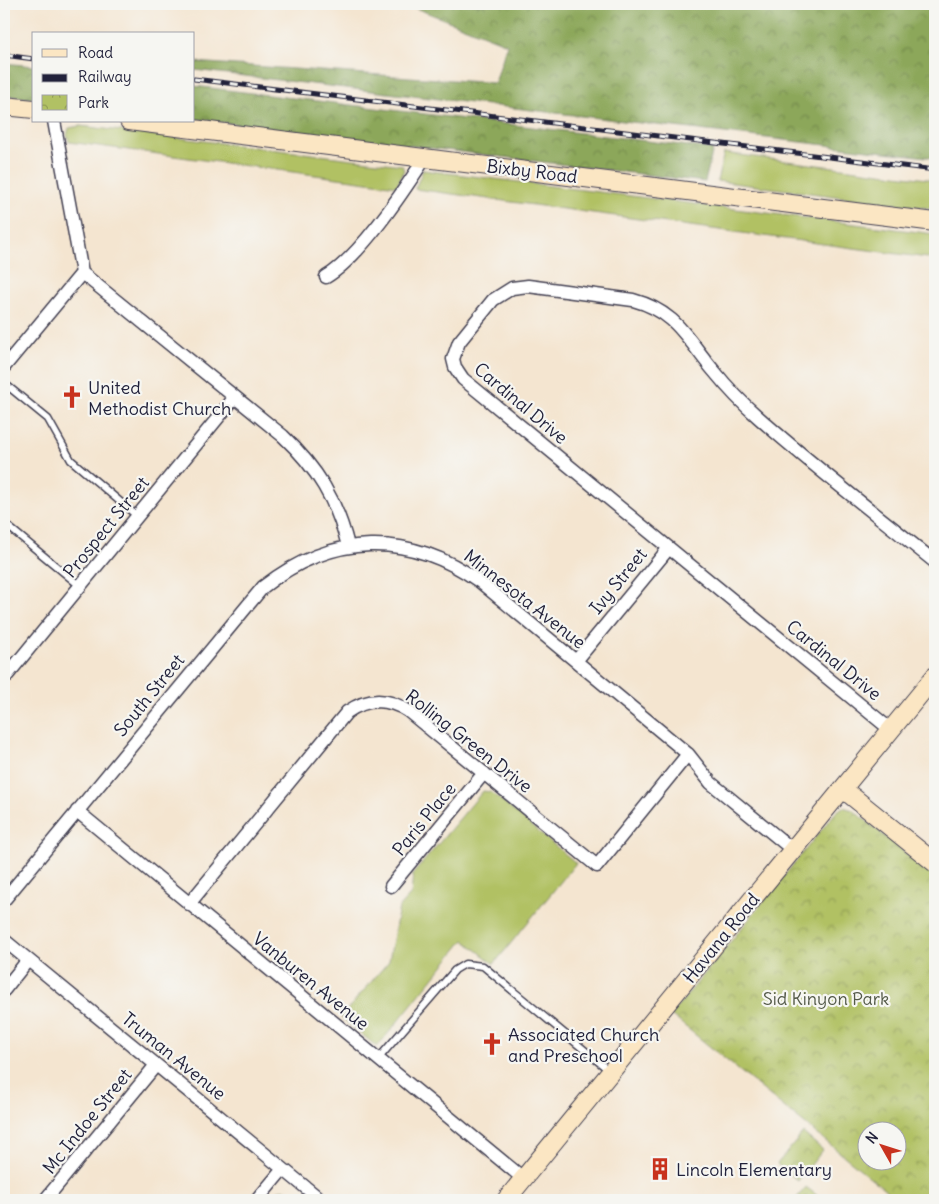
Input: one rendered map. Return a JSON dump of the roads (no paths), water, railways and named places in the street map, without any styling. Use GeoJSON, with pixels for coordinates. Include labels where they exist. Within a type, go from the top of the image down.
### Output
{"type":"FeatureCollection","features":[{"type":"Feature","properties":{"kind":"main road"},"geometry":{"type":"LineString","coordinates":[[4,106],[32,109]]}},
{"type":"Feature","properties":{"kind":"main road","name":"Bixby Road"},"geometry":{"type":"LineString","coordinates":[[137,122],[935,222]]}},
{"type":"Feature","properties":{"kind":"main road","name":"Havana Road"},"geometry":{"type":"LineString","coordinates":[[506,1200],[935,676]]}},
{"type":"Feature","properties":{"kind":"main road"},"geometry":{"type":"LineString","coordinates":[[843,789],[935,863]]}},
{"type":"Feature","properties":{"kind":"street"},"geometry":{"type":"LineString","coordinates":[[54,122],[82,273],[284,436],[317,473],[338,511],[348,546]]}},
{"type":"Feature","properties":{"kind":"street"},"geometry":{"type":"LineString","coordinates":[[326,277],[346,263],[403,193],[425,158]]}},
{"type":"Feature","properties":{"kind":"street"},"geometry":{"type":"LineString","coordinates":[[4,367],[82,273]]}},
{"type":"Feature","properties":{"kind":"street","name":"Cardinal Drive"},"geometry":{"type":"LineString","coordinates":[[891,730],[458,375],[453,359],[455,350],[493,300],[512,288],[528,286],[633,300],[661,310],[684,330],[713,370],[759,418],[935,562]]}},
{"type":"Feature","properties":{"kind":"street","name":"Prospect Street"},"geometry":{"type":"LineString","coordinates":[[4,679],[235,397]]}},
{"type":"Feature","properties":{"kind":"street","name":"Minnesota Avenue"},"geometry":{"type":"LineString","coordinates":[[348,546],[398,546],[441,558],[479,581],[688,754],[711,783],[793,850]]}},
{"type":"Feature","properties":{"kind":"street","name":"South Street"},"geometry":{"type":"LineString","coordinates":[[4,900],[263,587],[300,562],[348,546]]}},
{"type":"Feature","properties":{"kind":"street","name":"Ivy Street"},"geometry":{"type":"LineString","coordinates":[[576,661],[669,548]]}},
{"type":"Feature","properties":{"kind":"street","name":"Rolling Green Drive"},"geometry":{"type":"LineString","coordinates":[[189,904],[347,712],[356,706],[378,700],[400,705],[596,866],[688,754]]}},
{"type":"Feature","properties":{"kind":"street","name":"Paris Place"},"geometry":{"type":"LineString","coordinates":[[391,886],[484,773]]}},
{"type":"Feature","properties":{"kind":"street","name":"Vanburen Avenue"},"geometry":{"type":"LineString","coordinates":[[76,811],[524,1179]]}},
{"type":"Feature","properties":{"kind":"street","name":"Truman Avenue"},"geometry":{"type":"LineString","coordinates":[[4,940],[321,1200]]}},
{"type":"Feature","properties":{"kind":"street"},"geometry":{"type":"LineString","coordinates":[[4,990],[28,960]]}},
{"type":"Feature","properties":{"kind":"street","name":"Mc Indoe Street"},"geometry":{"type":"LineString","coordinates":[[45,1200],[156,1065]]}},
{"type":"Feature","properties":{"kind":"street"},"geometry":{"type":"LineString","coordinates":[[257,1200],[283,1169]]}},
{"type":"Feature","properties":{"kind":"lane"},"geometry":{"type":"LineString","coordinates":[[4,383],[48,420],[71,460],[138,516]]}},
{"type":"Feature","properties":{"kind":"lane"},"geometry":{"type":"LineString","coordinates":[[4,523],[80,586]]}},
{"type":"Feature","properties":{"kind":"lane"},"geometry":{"type":"LineString","coordinates":[[378,1059],[454,970],[465,964],[483,966],[611,1073]]}},
{"type":"Feature","properties":{"kind":"railway"},"geometry":{"type":"LineString","coordinates":[[4,55],[32,59]]}},
{"type":"Feature","properties":{"kind":"railway"},"geometry":{"type":"LineString","coordinates":[[195,79],[935,170]]}},
{"type":"Feature","properties":{"kind":"place","name":"United Methodist Church"},"geometry":{"type":"Point","coordinates":[72,397]}},
{"type":"Feature","properties":{"kind":"place","name":"Associated Church and Preschool"},"geometry":{"type":"Point","coordinates":[492,1044]}},
{"type":"Feature","properties":{"kind":"place","name":"Lincoln Elementary"},"geometry":{"type":"Point","coordinates":[660,1169]}},
{"type":"Feature","properties":{"kind":"park label","name":"Sid Kinyon Park"},"geometry":{"type":"Point","coordinates":[826,998]}}]}
